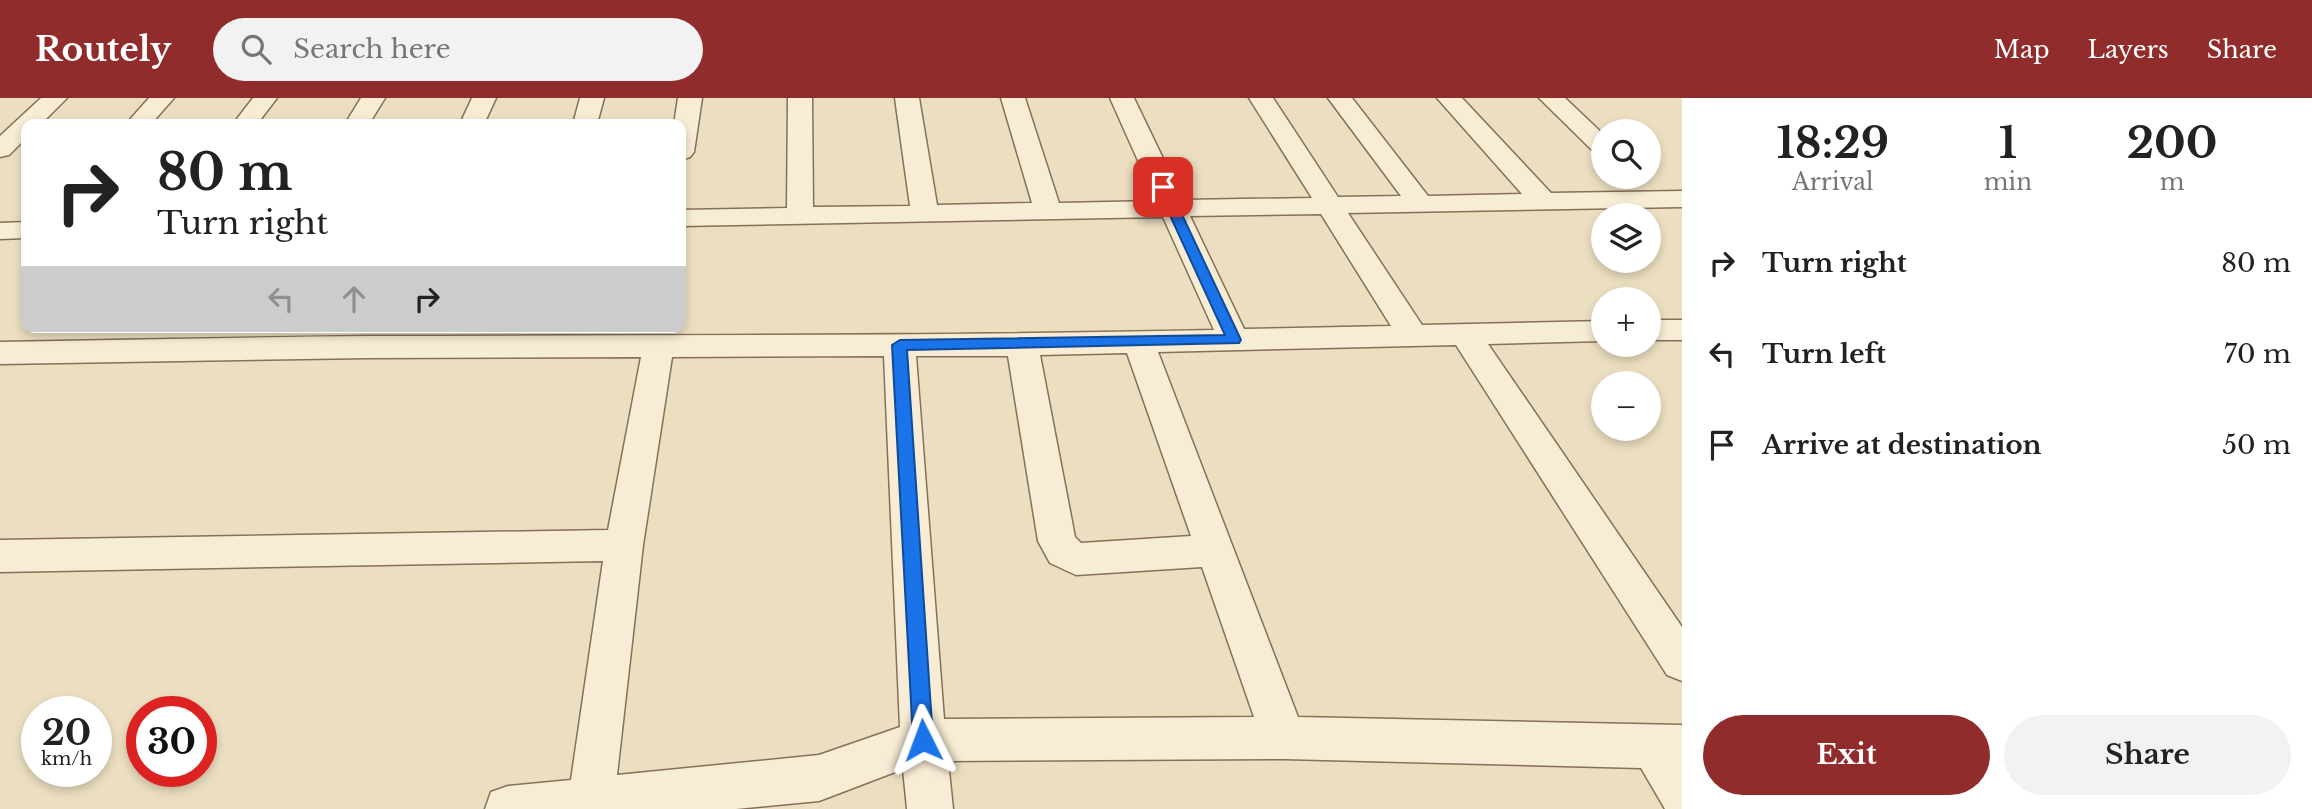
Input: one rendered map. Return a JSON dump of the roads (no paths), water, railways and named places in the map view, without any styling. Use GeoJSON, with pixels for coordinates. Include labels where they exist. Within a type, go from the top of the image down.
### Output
{"type":"FeatureCollection","features":[{"type":"Feature","properties":{"kind":"street"},"geometry":{"type":"LineString","coordinates":[[33,119],[55,98]]}},
{"type":"Feature","properties":{"kind":"street"},"geometry":{"type":"LineString","coordinates":[[143,119],[162,98]]}},
{"type":"Feature","properties":{"kind":"street"},"geometry":{"type":"LineString","coordinates":[[249,119],[265,98]]}},
{"type":"Feature","properties":{"kind":"street"},"geometry":{"type":"LineString","coordinates":[[360,119],[373,98]]}},
{"type":"Feature","properties":{"kind":"street"},"geometry":{"type":"LineString","coordinates":[[474,119],[484,98]]}},
{"type":"Feature","properties":{"kind":"street"},"geometry":{"type":"LineString","coordinates":[[586,119],[592,98]]}},
{"type":"Feature","properties":{"kind":"street"},"geometry":{"type":"LineString","coordinates":[[686,122],[690,98]]}},
{"type":"Feature","properties":{"kind":"street"},"geometry":{"type":"LineString","coordinates":[[800,98],[800,216]]}},
{"type":"Feature","properties":{"kind":"street"},"geometry":{"type":"LineString","coordinates":[[907,98],[925,213]]}},
{"type":"Feature","properties":{"kind":"street"},"geometry":{"type":"LineString","coordinates":[[1013,98],[1048,211]]}},
{"type":"Feature","properties":{"kind":"street"},"geometry":{"type":"LineString","coordinates":[[1122,98],[1234,340]]}},
{"type":"Feature","properties":{"kind":"street"},"geometry":{"type":"LineString","coordinates":[[1261,98],[1413,336]]}},
{"type":"Feature","properties":{"kind":"street"},"geometry":{"type":"LineString","coordinates":[[1339,98],[1420,204]]}},
{"type":"Feature","properties":{"kind":"street"},"geometry":{"type":"LineString","coordinates":[[1448,98],[1544,202]]}},
{"type":"Feature","properties":{"kind":"street"},"geometry":{"type":"LineString","coordinates":[[1551,98],[1591,136]]}},
{"type":"Feature","properties":{"kind":"street"},"geometry":{"type":"LineString","coordinates":[[0,150],[21,131]]}},
{"type":"Feature","properties":{"kind":"street"},"geometry":{"type":"LineString","coordinates":[[1654,189],[1670,199]]}},
{"type":"Feature","properties":{"kind":"street"},"geometry":{"type":"LineString","coordinates":[[686,218],[1670,199]]}},
{"type":"Feature","properties":{"kind":"street"},"geometry":{"type":"LineString","coordinates":[[0,231],[21,230]]}},
{"type":"Feature","properties":{"kind":"street"},"geometry":{"type":"LineString","coordinates":[[1661,330],[1682,330]]}},
{"type":"Feature","properties":{"kind":"street"},"geometry":{"type":"LineString","coordinates":[[0,353],[373,337],[658,348],[1022,345],[1138,340],[1591,331]]}},
{"type":"Feature","properties":{"kind":"street"},"geometry":{"type":"LineString","coordinates":[[1464,333],[1682,662]]}},
{"type":"Feature","properties":{"kind":"street"},"geometry":{"type":"LineString","coordinates":[[1138,340],[1284,738]]}},
{"type":"Feature","properties":{"kind":"street"},"geometry":{"type":"LineString","coordinates":[[900,345],[923,740],[930,809]]}},
{"type":"Feature","properties":{"kind":"street"},"geometry":{"type":"LineString","coordinates":[[1022,345],[1056,541],[1064,552],[1076,559],[1216,550]]}},
{"type":"Feature","properties":{"kind":"street"},"geometry":{"type":"LineString","coordinates":[[591,802],[624,545],[658,348]]}},
{"type":"Feature","properties":{"kind":"street"},"geometry":{"type":"LineString","coordinates":[[0,556],[624,545]]}},
{"type":"Feature","properties":{"kind":"street"},"geometry":{"type":"LineString","coordinates":[[508,809],[819,778],[923,740],[1284,738],[1667,747],[1682,793]]}}]}
